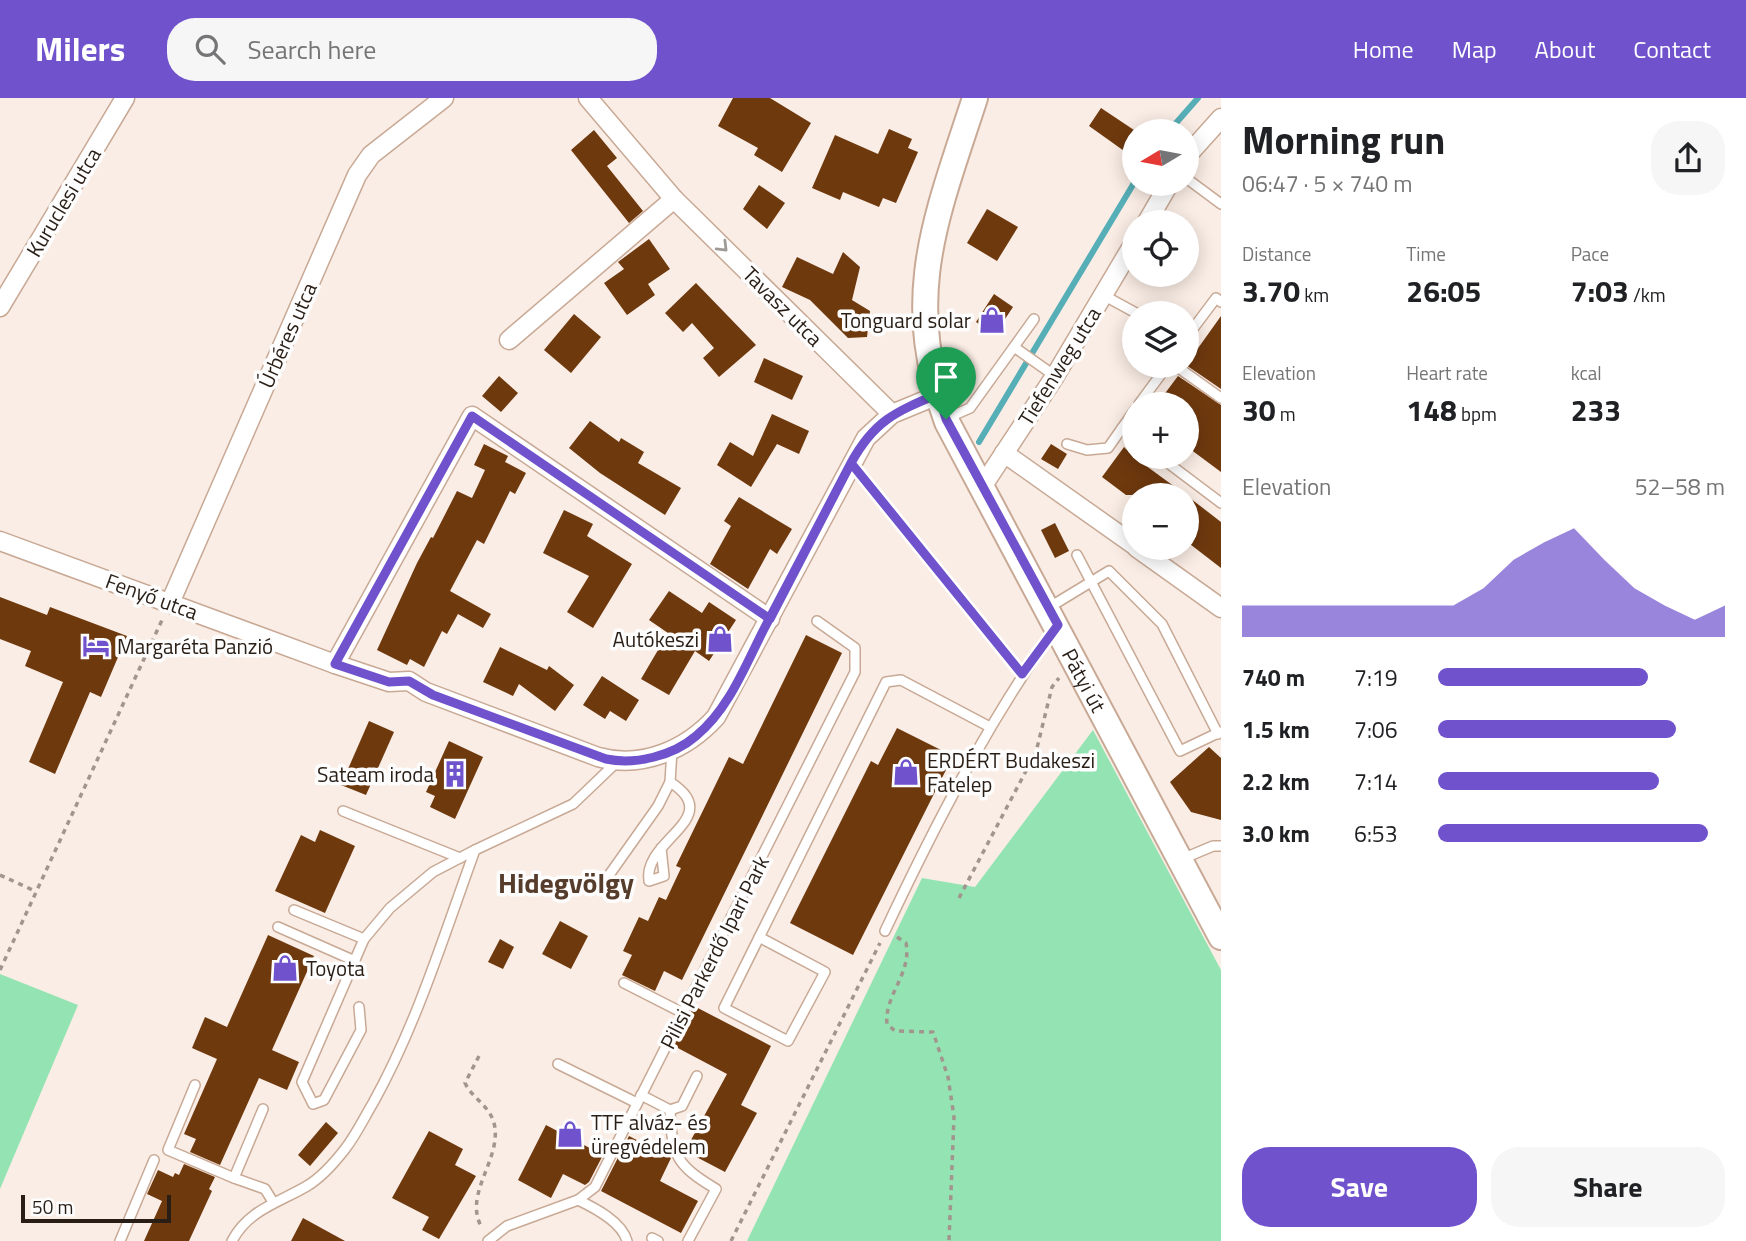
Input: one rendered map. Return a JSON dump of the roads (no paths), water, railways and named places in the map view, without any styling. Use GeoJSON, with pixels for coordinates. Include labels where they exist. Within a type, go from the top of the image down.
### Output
{"type":"FeatureCollection","features":[{"type":"Feature","properties":{"kind":"main road","name":"Pátyi út"},"geometry":{"type":"LineString","coordinates":[[975,98],[932,235],[925,277],[924,331],[938,394],[946,419],[1182,859],[1221,937]]}},
{"type":"Feature","properties":{"kind":"street","name":"Kuruclesi utca"},"geometry":{"type":"LineString","coordinates":[[0,307],[125,98]]}},
{"type":"Feature","properties":{"kind":"street","name":"Úrbéres utca"},"geometry":{"type":"LineString","coordinates":[[170,603],[357,175],[371,155],[444,98]]}},
{"type":"Feature","properties":{"kind":"street","name":"Tavasz utca"},"geometry":{"type":"LineString","coordinates":[[588,98],[674,199],[892,414]]}},
{"type":"Feature","properties":{"kind":"street"},"geometry":{"type":"LineString","coordinates":[[1199,143],[1221,118]]}},
{"type":"Feature","properties":{"kind":"street"},"geometry":{"type":"LineString","coordinates":[[509,340],[674,199]]}},
{"type":"Feature","properties":{"kind":"street","name":"Tiefenweg utca"},"geometry":{"type":"LineString","coordinates":[[982,487],[1055,376],[1122,263]]}},
{"type":"Feature","properties":{"kind":"street"},"geometry":{"type":"LineString","coordinates":[[618,761],[636,760],[672,750],[694,738],[716,717],[866,438],[892,414],[938,394]]}},
{"type":"Feature","properties":{"kind":"street"},"geometry":{"type":"LineString","coordinates":[[335,664],[472,416],[770,619]]}},
{"type":"Feature","properties":{"kind":"street"},"geometry":{"type":"LineString","coordinates":[[1004,453],[1122,537]]}},
{"type":"Feature","properties":{"kind":"street","name":"Fenyő utca"},"geometry":{"type":"LineString","coordinates":[[0,541],[335,664],[389,682],[409,681],[433,695],[598,757],[618,761]]}},
{"type":"Feature","properties":{"kind":"street"},"geometry":{"type":"LineString","coordinates":[[1154,560],[1221,608]]}},
{"type":"Feature","properties":{"kind":"lane"},"geometry":{"type":"LineString","coordinates":[[1199,188],[1221,204]]}},
{"type":"Feature","properties":{"kind":"lane"},"geometry":{"type":"LineString","coordinates":[[1103,295],[1122,305]]}},
{"type":"Feature","properties":{"kind":"lane"},"geometry":{"type":"LineString","coordinates":[[1199,321],[1216,298],[1221,302]]}},
{"type":"Feature","properties":{"kind":"lane"},"geometry":{"type":"LineString","coordinates":[[946,419],[970,408],[1034,319]]}},
{"type":"Feature","properties":{"kind":"lane"},"geometry":{"type":"LineString","coordinates":[[1014,347],[1055,376]]}},
{"type":"Feature","properties":{"kind":"lane"},"geometry":{"type":"LineString","coordinates":[[1193,378],[1221,398]]}},
{"type":"Feature","properties":{"kind":"lane"},"geometry":{"type":"LineString","coordinates":[[1068,443],[1087,450],[1108,448],[1122,428]]}},
{"type":"Feature","properties":{"kind":"lane"},"geometry":{"type":"LineString","coordinates":[[851,463],[1022,674]]}},
{"type":"Feature","properties":{"kind":"lane"},"geometry":{"type":"LineString","coordinates":[[1176,469],[1221,503]]}},
{"type":"Feature","properties":{"kind":"lane"},"geometry":{"type":"LineString","coordinates":[[885,932],[945,806],[1053,617],[1091,583],[1109,571],[1162,624],[1219,733],[1180,751],[1091,583],[1077,555]]}},
{"type":"Feature","properties":{"kind":"lane","name":"Pilisi Parkerdő Ipari Park"},"geometry":{"type":"LineString","coordinates":[[489,1239],[507,1226],[578,1200],[595,1187],[855,672],[855,648],[817,621]]}},
{"type":"Feature","properties":{"kind":"lane"},"geometry":{"type":"LineString","coordinates":[[759,937],[825,972],[788,1041],[724,1008],[759,937],[886,682],[901,680],[990,727]]}},
{"type":"Feature","properties":{"kind":"lane"},"geometry":{"type":"LineString","coordinates":[[602,885],[639,837],[670,782],[672,750]]}},
{"type":"Feature","properties":{"kind":"lane"},"geometry":{"type":"LineString","coordinates":[[359,1007],[361,1030],[324,1100],[313,1104],[302,1082],[364,939],[390,908],[433,873],[573,804],[618,761]]}},
{"type":"Feature","properties":{"kind":"lane"},"geometry":{"type":"LineString","coordinates":[[661,848],[688,817],[691,803],[684,791],[670,782]]}},
{"type":"Feature","properties":{"kind":"lane"},"geometry":{"type":"LineString","coordinates":[[343,811],[460,858]]}},
{"type":"Feature","properties":{"kind":"lane"},"geometry":{"type":"LineString","coordinates":[[1182,859],[1213,846],[1221,846]]}},
{"type":"Feature","properties":{"kind":"lane"},"geometry":{"type":"LineString","coordinates":[[232,1241],[240,1225],[273,1202],[309,1185],[331,1166],[348,1146],[408,1031],[475,850]]}},
{"type":"Feature","properties":{"kind":"lane"},"geometry":{"type":"LineString","coordinates":[[294,909],[364,939]]}},
{"type":"Feature","properties":{"kind":"lane"},"geometry":{"type":"LineString","coordinates":[[278,928],[355,961]]}},
{"type":"Feature","properties":{"kind":"lane"},"geometry":{"type":"LineString","coordinates":[[624,983],[683,1013]]}},
{"type":"Feature","properties":{"kind":"lane"},"geometry":{"type":"LineString","coordinates":[[558,1064],[670,1110],[682,1106],[697,1076]]}},
{"type":"Feature","properties":{"kind":"lane"},"geometry":{"type":"LineString","coordinates":[[195,1085],[168,1150],[265,1189],[273,1202]]}},
{"type":"Feature","properties":{"kind":"lane"},"geometry":{"type":"LineString","coordinates":[[234,1178],[263,1110]]}},
{"type":"Feature","properties":{"kind":"lane"},"geometry":{"type":"LineString","coordinates":[[670,1110],[675,1153],[687,1171],[716,1189],[688,1241]]}},
{"type":"Feature","properties":{"kind":"lane"},"geometry":{"type":"LineString","coordinates":[[120,1241],[154,1160]]}},
{"type":"Feature","properties":{"kind":"lane"},"geometry":{"type":"LineString","coordinates":[[578,1200],[597,1209],[625,1233],[627,1241]]}},
{"type":"Feature","properties":{"kind":"waterway"},"geometry":{"type":"LineString","coordinates":[[1180,119],[1198,98]]}},
{"type":"Feature","properties":{"kind":"waterway"},"geometry":{"type":"LineString","coordinates":[[979,442],[1126,196]]}},
{"type":"Feature","properties":{"kind":"place","name":"Tonguard solar"},"geometry":{"type":"Point","coordinates":[992,320]}},
{"type":"Feature","properties":{"kind":"place","name":"Autókeszi"},"geometry":{"type":"Point","coordinates":[720,639]}},
{"type":"Feature","properties":{"kind":"place","name":"Margaréta Panzió"},"geometry":{"type":"Point","coordinates":[96,646]}},
{"type":"Feature","properties":{"kind":"place","name":"ERDÉRT Budakeszi Fatelep"},"geometry":{"type":"Point","coordinates":[906,772]}},
{"type":"Feature","properties":{"kind":"place","name":"Sateam iroda"},"geometry":{"type":"Point","coordinates":[455,774]}},
{"type":"Feature","properties":{"kind":"place","name":"Toyota"},"geometry":{"type":"Point","coordinates":[285,968]}},
{"type":"Feature","properties":{"kind":"place","name":"TTF alváz- és üregvédelem"},"geometry":{"type":"Point","coordinates":[570,1134]}},
{"type":"Feature","properties":{"kind":"district","name":"Hidegvölgy"},"geometry":{"type":"Point","coordinates":[566,882]}}]}
